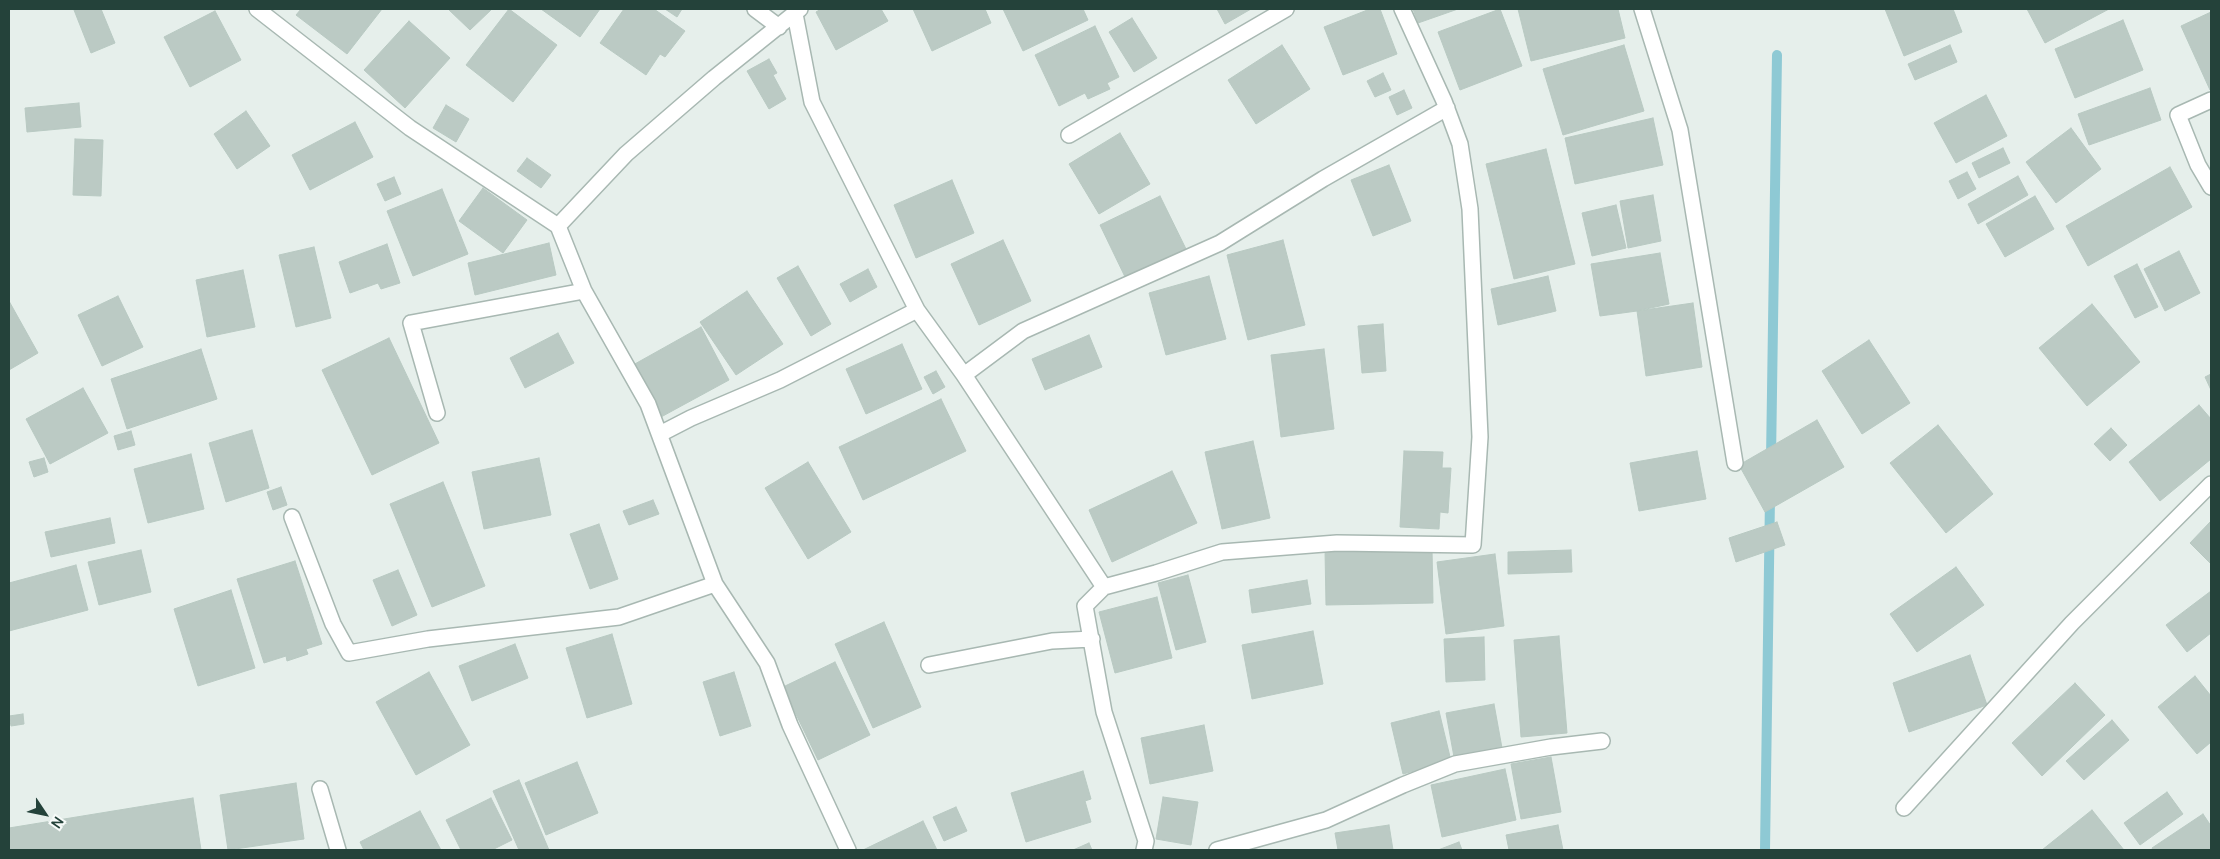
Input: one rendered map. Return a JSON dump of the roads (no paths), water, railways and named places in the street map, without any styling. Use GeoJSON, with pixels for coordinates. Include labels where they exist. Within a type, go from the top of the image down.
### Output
{"type":"FeatureCollection","features":[{"type":"Feature","properties":{"kind":"street"},"geometry":{"type":"LineString","coordinates":[[257,9],[410,128],[558,226],[584,291],[648,404],[715,584],[767,663],[790,725],[848,850]]}},
{"type":"Feature","properties":{"kind":"street"},"geometry":{"type":"LineString","coordinates":[[755,9],[779,27]]}},
{"type":"Feature","properties":{"kind":"street"},"geometry":{"type":"LineString","coordinates":[[1069,135],[1286,9]]}},
{"type":"Feature","properties":{"kind":"street"},"geometry":{"type":"LineString","coordinates":[[1144,850],[1146,842],[1104,712],[1085,606],[1104,587],[1222,552],[1338,544],[1473,545],[1480,437],[1470,209],[1460,144],[1447,108],[1402,9]]}},
{"type":"Feature","properties":{"kind":"street"},"geometry":{"type":"LineString","coordinates":[[1642,9],[1680,130],[1735,463]]}},
{"type":"Feature","properties":{"kind":"street"},"geometry":{"type":"LineString","coordinates":[[558,226],[626,154],[714,78],[797,11]]}},
{"type":"Feature","properties":{"kind":"street"},"geometry":{"type":"LineString","coordinates":[[797,11],[812,102],[917,310],[964,375],[1104,587]]}},
{"type":"Feature","properties":{"kind":"street"},"geometry":{"type":"LineString","coordinates":[[2211,100],[2178,115],[2198,165],[2211,187]]}},
{"type":"Feature","properties":{"kind":"street"},"geometry":{"type":"LineString","coordinates":[[964,375],[1023,331],[1220,243],[1323,179],[1447,108]]}},
{"type":"Feature","properties":{"kind":"street"},"geometry":{"type":"LineString","coordinates":[[437,413],[411,323],[584,291]]}},
{"type":"Feature","properties":{"kind":"street"},"geometry":{"type":"LineString","coordinates":[[660,434],[691,418],[780,380],[917,310]]}},
{"type":"Feature","properties":{"kind":"street"},"geometry":{"type":"LineString","coordinates":[[1904,808],[2072,623],[2211,484]]}},
{"type":"Feature","properties":{"kind":"street"},"geometry":{"type":"LineString","coordinates":[[292,517],[333,624],[349,653],[428,639],[618,617],[715,584]]}},
{"type":"Feature","properties":{"kind":"street"},"geometry":{"type":"LineString","coordinates":[[929,665],[1052,641],[1092,639]]}},
{"type":"Feature","properties":{"kind":"street"},"geometry":{"type":"LineString","coordinates":[[1217,850],[1326,820],[1403,784],[1455,764],[1551,747],[1602,741]]}},
{"type":"Feature","properties":{"kind":"street"},"geometry":{"type":"LineString","coordinates":[[320,789],[338,850]]}},
{"type":"Feature","properties":{"kind":"waterway"},"geometry":{"type":"LineString","coordinates":[[1771,459],[1777,55]]}},
{"type":"Feature","properties":{"kind":"waterway"},"geometry":{"type":"LineString","coordinates":[[1765,850],[1770,496]]}}]}
